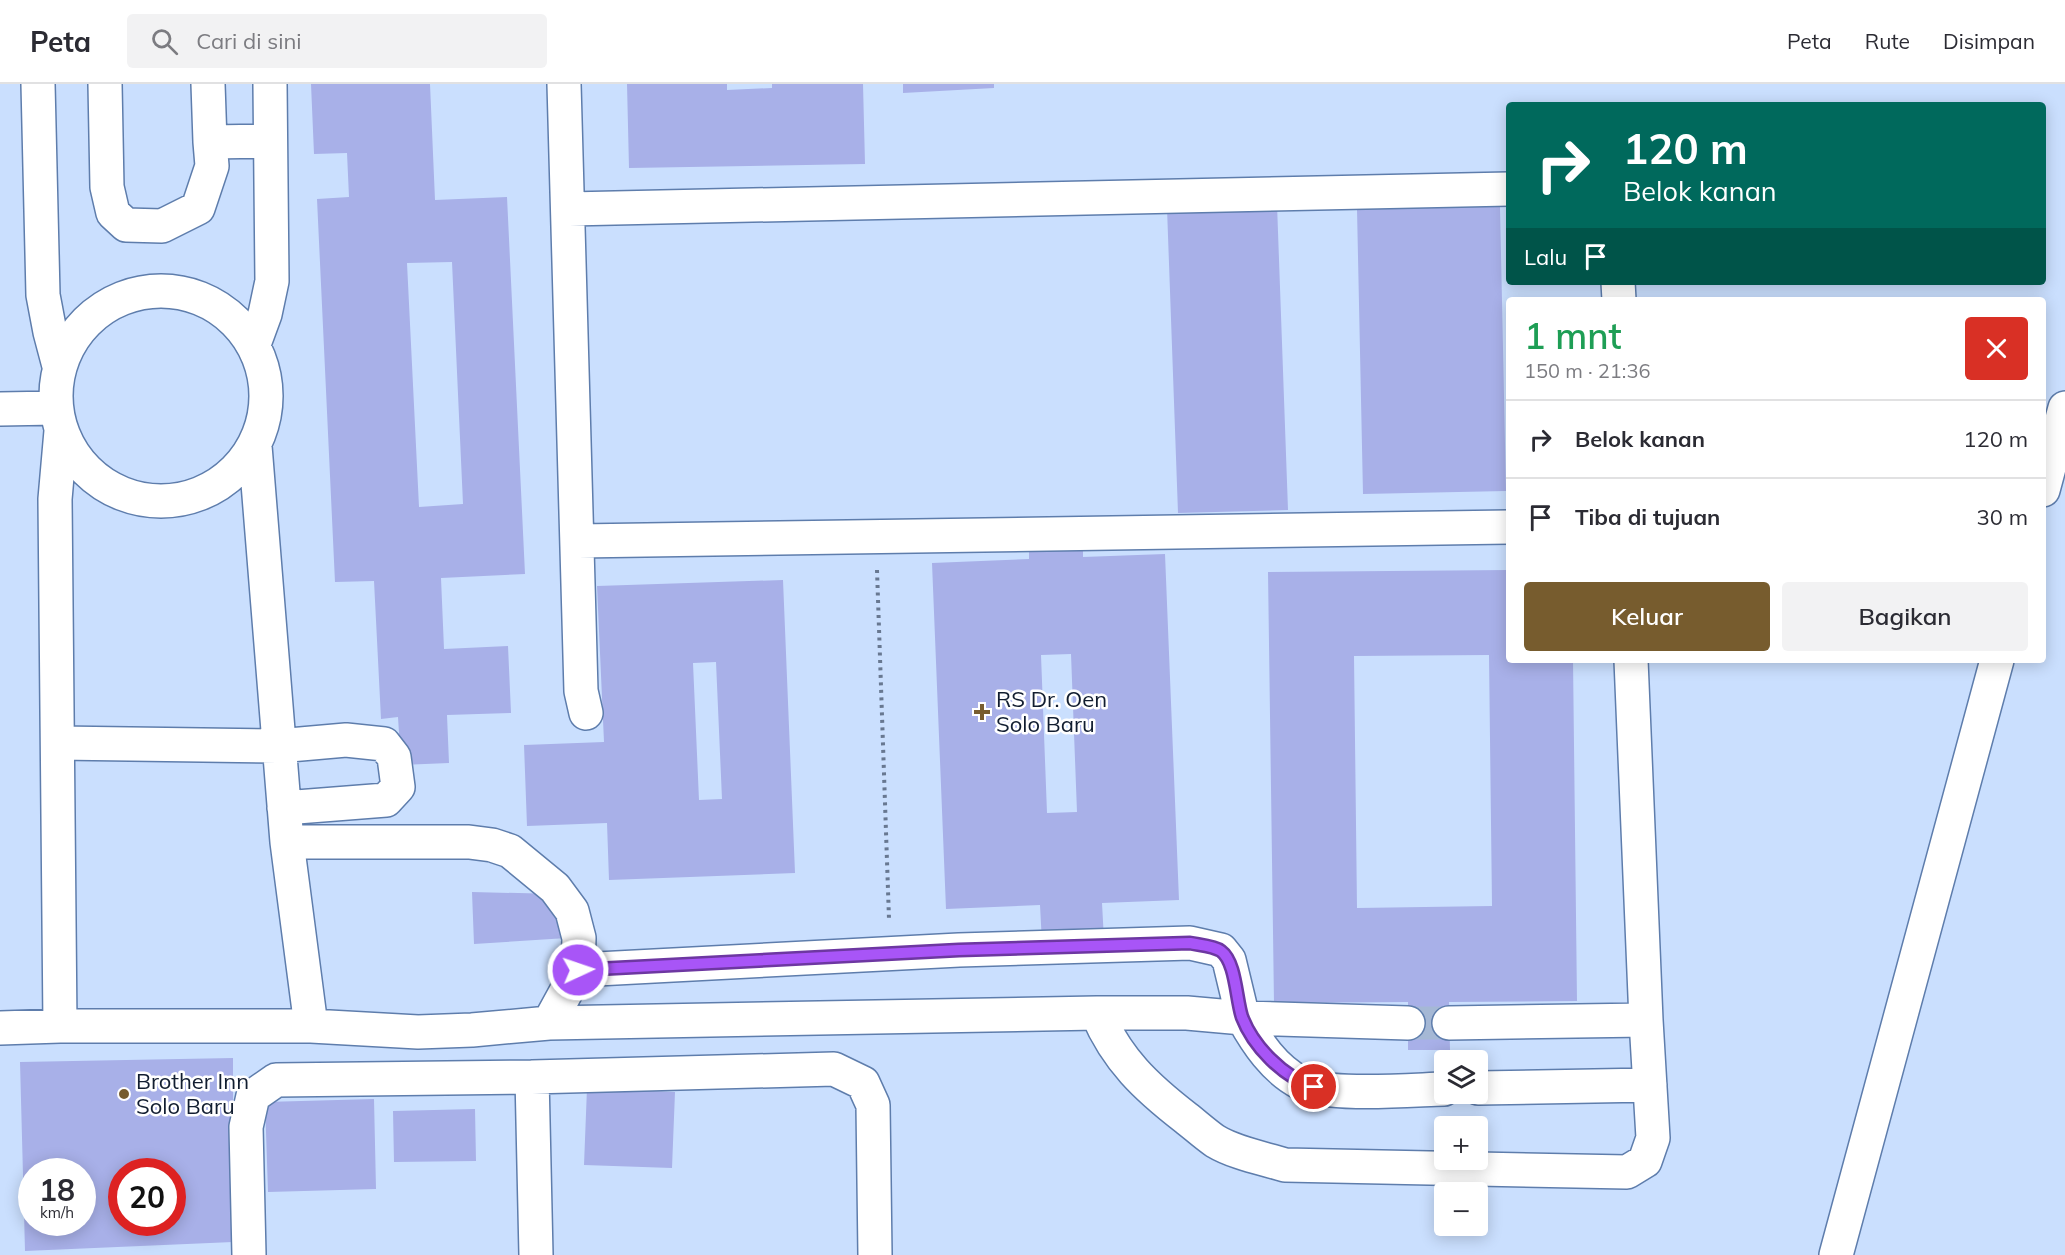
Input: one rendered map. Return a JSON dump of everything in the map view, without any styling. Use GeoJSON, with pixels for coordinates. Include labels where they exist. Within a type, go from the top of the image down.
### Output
{"type":"FeatureCollection","features":[{"type":"Feature","properties":{"kind":"lane"},"geometry":{"type":"LineString","coordinates":[[38,84],[44,295],[59,366],[55,499],[60,1026]]}},
{"type":"Feature","properties":{"kind":"lane"},"geometry":{"type":"LineString","coordinates":[[105,84],[107,187],[113,213],[126,225],[162,226],[198,208],[212,166],[208,84]]}},
{"type":"Feature","properties":{"kind":"lane"},"geometry":{"type":"LineString","coordinates":[[254,344],[265,314],[272,281],[270,84]]}},
{"type":"Feature","properties":{"kind":"lane"},"geometry":{"type":"LineString","coordinates":[[564,84],[581,691],[586,713]]}},
{"type":"Feature","properties":{"kind":"lane"},"geometry":{"type":"LineString","coordinates":[[210,142],[270,141]]}},
{"type":"Feature","properties":{"kind":"lane"},"geometry":{"type":"LineString","coordinates":[[569,210],[1506,189]]}},
{"type":"Feature","properties":{"kind":"lane"},"geometry":{"type":"LineString","coordinates":[[59,366],[75,334],[99,309],[132,293],[167,289],[202,297],[232,316],[254,344],[264,367],[268,395],[255,446],[287,842],[311,1026]]}},
{"type":"Feature","properties":{"kind":"lane"},"geometry":{"type":"LineString","coordinates":[[2046,479],[2065,408]]}},
{"type":"Feature","properties":{"kind":"lane"},"geometry":{"type":"LineString","coordinates":[[0,409],[59,420]]}},
{"type":"Feature","properties":{"kind":"lane"},"geometry":{"type":"LineString","coordinates":[[59,420],[82,466],[114,492],[154,503],[194,498],[230,478],[255,446]]}},
{"type":"Feature","properties":{"kind":"lane"},"geometry":{"type":"LineString","coordinates":[[578,541],[1506,526]]}},
{"type":"Feature","properties":{"kind":"lane"},"geometry":{"type":"LineString","coordinates":[[1097,1013],[1105,1032],[1131,1070],[1153,1093],[1216,1141],[1243,1153],[1285,1165],[1627,1172],[1645,1161],[1653,1138],[1631,663]]}},
{"type":"Feature","properties":{"kind":"lane"},"geometry":{"type":"LineString","coordinates":[[1836,1255],[1996,663]]}},
{"type":"Feature","properties":{"kind":"lane"},"geometry":{"type":"LineString","coordinates":[[58,742],[278,746],[346,740],[384,744],[394,757],[398,787],[386,800],[284,808]]}},
{"type":"Feature","properties":{"kind":"lane"},"geometry":{"type":"LineString","coordinates":[[287,842],[470,842],[492,845],[510,851],[555,888],[572,911],[579,938],[578,970],[549,1023]]}},
{"type":"Feature","properties":{"kind":"lane"},"geometry":{"type":"LineString","coordinates":[[578,970],[890,954],[1190,943],[1221,950],[1230,960],[1243,1018],[1258,1044],[1282,1069],[1302,1083],[1325,1090],[1434,1089]]}},
{"type":"Feature","properties":{"kind":"lane"},"geometry":{"type":"LineString","coordinates":[[0,1028],[311,1026],[418,1032],[549,1023],[1097,1013],[1187,1013],[1243,1018],[1408,1023]]}},
{"type":"Feature","properties":{"kind":"lane"},"geometry":{"type":"LineString","coordinates":[[1449,1023],[1646,1020]]}},
{"type":"Feature","properties":{"kind":"lane"},"geometry":{"type":"LineString","coordinates":[[249,1255],[246,1127],[253,1096],[276,1080],[532,1077],[834,1069],[863,1083],[873,1105],[875,1255]]}},
{"type":"Feature","properties":{"kind":"lane"},"geometry":{"type":"LineString","coordinates":[[532,1077],[536,1255]]}},
{"type":"Feature","properties":{"kind":"lane"},"geometry":{"type":"LineString","coordinates":[[1488,1088],[1650,1084]]}},
{"type":"Feature","properties":{"kind":"path"},"geometry":{"type":"LineString","coordinates":[[876,536],[890,954]]}},
{"type":"Feature","properties":{"kind":"building"},"geometry":{"type":"Polygon","coordinates":[[[311,84],[430,84],[435,200],[507,197],[525,574],[441,578],[444,649],[508,646],[511,713],[447,715],[449,763],[401,765],[398,717],[381,719],[374,581],[335,582],[317,199],[349,197],[347,153],[314,154],[311,84]],[[452,262],[407,263],[419,507],[463,504],[452,262]]]}},
{"type":"Feature","properties":{"kind":"building"},"geometry":{"type":"Polygon","coordinates":[[[627,84],[727,84],[727,90],[772,88],[772,84],[863,84],[865,164],[629,168],[627,84]]]}},
{"type":"Feature","properties":{"kind":"building"},"geometry":{"type":"Polygon","coordinates":[[[903,84],[994,84],[994,88],[903,93],[903,84]]]}},
{"type":"Feature","properties":{"kind":"building"},"geometry":{"type":"Polygon","coordinates":[[[1277,204],[1288,510],[1178,513],[1167,208],[1277,204]]]}},
{"type":"Feature","properties":{"kind":"building"},"geometry":{"type":"Polygon","coordinates":[[[1500,206],[1506,491],[1363,494],[1357,209],[1500,206]]]}},
{"type":"Feature","properties":{"kind":"building"},"geometry":{"type":"Polygon","coordinates":[[[1083,547],[1083,557],[1165,554],[1179,900],[1102,903],[1104,940],[1042,943],[1040,905],[946,909],[932,563],[1029,559],[1029,549],[1083,547]],[[1071,654],[1041,655],[1047,813],[1077,812],[1071,654]]]}},
{"type":"Feature","properties":{"kind":"building"},"geometry":{"type":"Polygon","coordinates":[[[1506,570],[1506,663],[1573,663],[1577,1001],[1449,1002],[1450,1050],[1408,1050],[1408,1002],[1274,1003],[1268,572],[1506,570]],[[1489,655],[1354,656],[1357,908],[1492,906],[1489,655]]]}},
{"type":"Feature","properties":{"kind":"building"},"geometry":{"type":"Polygon","coordinates":[[[783,580],[795,873],[609,880],[607,823],[527,826],[524,745],[604,742],[597,586],[783,580]],[[716,662],[693,663],[699,800],[722,799],[716,662]]]}},
{"type":"Feature","properties":{"kind":"building"},"geometry":{"type":"Polygon","coordinates":[[[472,892],[558,894],[567,938],[474,944],[472,892]]]}},
{"type":"Feature","properties":{"kind":"building"},"geometry":{"type":"Polygon","coordinates":[[[233,1058],[233,1242],[25,1251],[25,1236],[96,1236],[96,1158],[23,1158],[20,1062],[233,1058]]]}},
{"type":"Feature","properties":{"kind":"building"},"geometry":{"type":"Polygon","coordinates":[[[587,1088],[675,1092],[672,1168],[584,1165],[587,1088]]]}},
{"type":"Feature","properties":{"kind":"building"},"geometry":{"type":"Polygon","coordinates":[[[374,1099],[376,1189],[268,1192],[265,1102],[374,1099]]]}},
{"type":"Feature","properties":{"kind":"building"},"geometry":{"type":"Polygon","coordinates":[[[475,1109],[476,1161],[394,1162],[393,1111],[475,1109]]]}},
{"type":"Feature","properties":{"kind":"tunnel"},"geometry":{"type":"LineString","coordinates":[[1408,1023],[1449,1023]]}},
{"type":"Feature","properties":{"kind":"place","name":"RS Dr. Oen Solo Baru"},"geometry":{"type":"Point","coordinates":[982,712]}},
{"type":"Feature","properties":{"kind":"place","name":"Brother Inn Solo Baru"},"geometry":{"type":"Point","coordinates":[124,1094]}},
{"type":"Feature","properties":{"kind":"route"},"geometry":{"type":"LineString","coordinates":[[578,970],[959,950],[1190,943],[1221,950],[1230,960],[1243,1018],[1258,1044],[1282,1069],[1302,1083],[1314,1087]]}}]}
